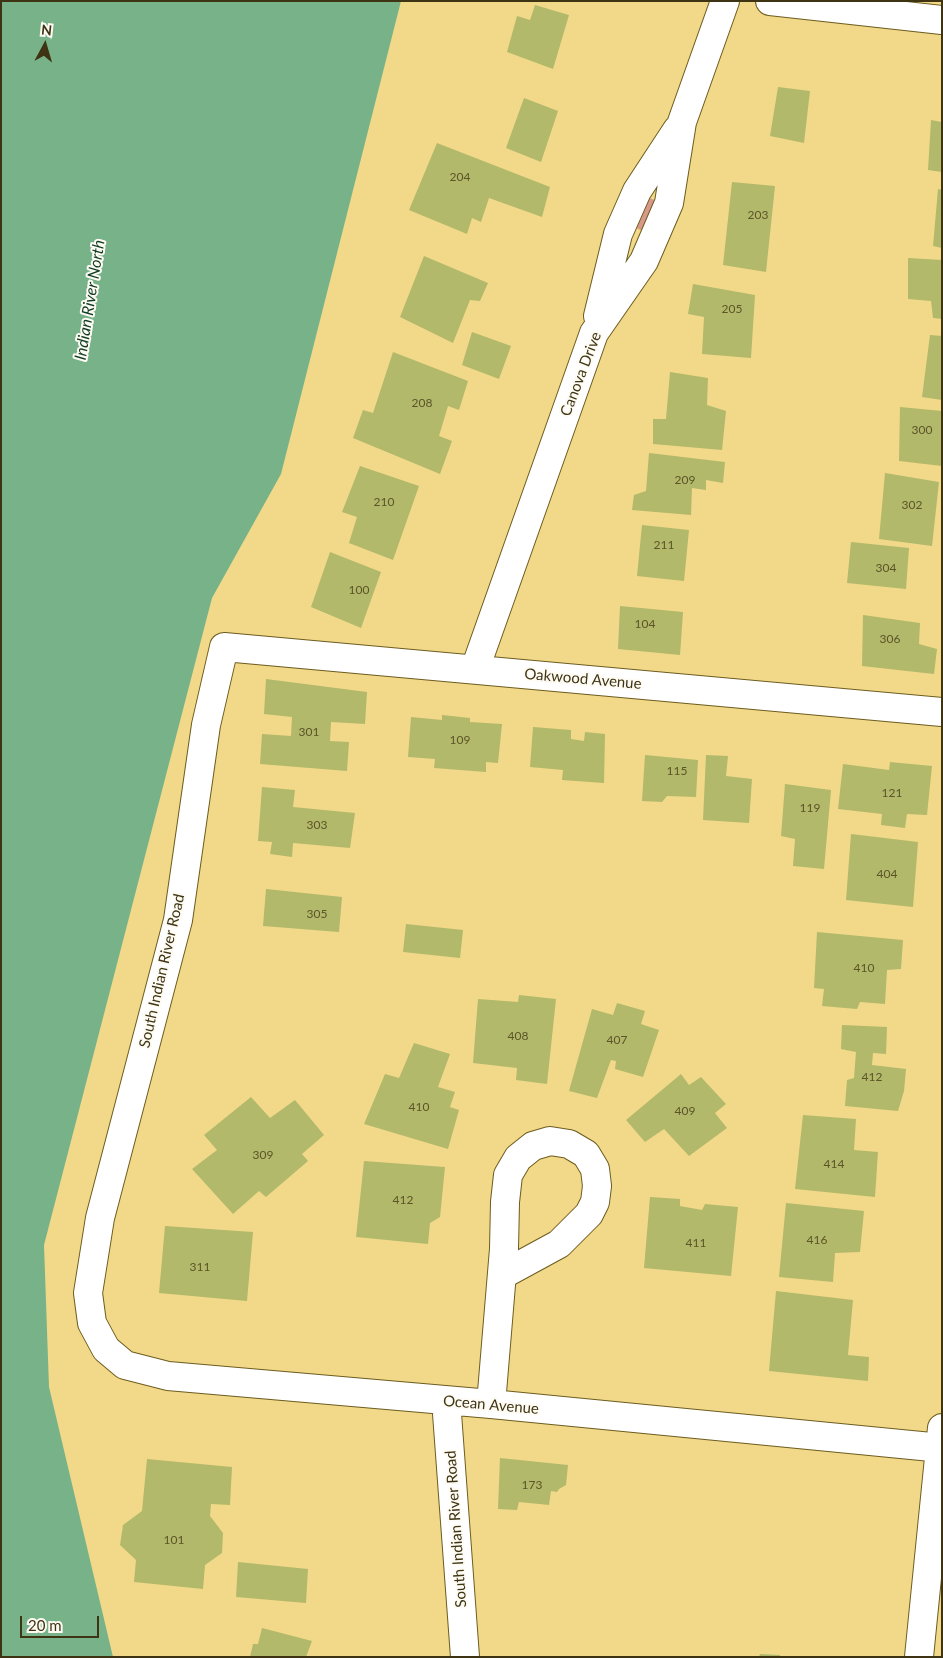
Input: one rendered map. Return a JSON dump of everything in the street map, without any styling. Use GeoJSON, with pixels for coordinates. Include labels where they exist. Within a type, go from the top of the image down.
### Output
{"type":"FeatureCollection","features":[{"type":"Feature","properties":{"kind":"street","name":"Canova Drive"},"geometry":{"type":"LineString","coordinates":[[475,669],[594,332],[644,260],[669,203],[682,122],[725,1]]}},
{"type":"Feature","properties":{"kind":"street"},"geometry":{"type":"LineString","coordinates":[[770,1],[942,20]]}},
{"type":"Feature","properties":{"kind":"street","name":"Oakwood Avenue"},"geometry":{"type":"LineString","coordinates":[[224,647],[942,712]]}},
{"type":"Feature","properties":{"kind":"street","name":"South Indian River Road"},"geometry":{"type":"LineString","coordinates":[[88,1293],[100,1218],[178,920],[206,725],[224,647]]}},
{"type":"Feature","properties":{"kind":"street"},"geometry":{"type":"LineString","coordinates":[[491,1404],[508,1175],[518,1158],[533,1146],[550,1140],[569,1144],[586,1154],[595,1169],[597,1186],[595,1202],[589,1214],[559,1244],[502,1276]]}},
{"type":"Feature","properties":{"kind":"street","name":"Ocean Avenue"},"geometry":{"type":"LineString","coordinates":[[88,1293],[92,1323],[106,1349],[125,1365],[168,1376],[941,1441]]}},
{"type":"Feature","properties":{"kind":"street","name":"South Indian River Road"},"geometry":{"type":"LineString","coordinates":[[446,1400],[465,1657]]}},
{"type":"Feature","properties":{"kind":"street"},"geometry":{"type":"LineString","coordinates":[[920,1657],[941,1441]]}},
{"type":"Feature","properties":{"kind":"shaded area"},"geometry":{"type":"Polygon","coordinates":[[[645,196],[661,203],[647,233],[632,226],[645,196]]]}},
{"type":"Feature","properties":{"kind":"water","name":"Indian River North"},"geometry":{"type":"Polygon","coordinates":[[[1,1],[401,1],[281,474],[212,598],[44,1245],[49,1387],[113,1657],[1,1657],[1,1]]]}},
{"type":"Feature","properties":{"kind":"building"},"geometry":{"type":"Polygon","coordinates":[[[535,5],[569,15],[553,69],[507,52],[517,16],[530,20],[535,5]]]}},
{"type":"Feature","properties":{"kind":"building"},"geometry":{"type":"Polygon","coordinates":[[[778,87],[810,91],[804,143],[770,136],[778,87]]]}},
{"type":"Feature","properties":{"kind":"building"},"geometry":{"type":"Polygon","coordinates":[[[524,98],[558,111],[541,162],[506,148],[524,98]]]}},
{"type":"Feature","properties":{"kind":"building"},"geometry":{"type":"Polygon","coordinates":[[[931,120],[942,122],[942,172],[928,170],[931,120]]]}},
{"type":"Feature","properties":{"kind":"building"},"geometry":{"type":"Polygon","coordinates":[[[437,143],[550,187],[542,217],[489,198],[481,222],[472,218],[467,234],[409,210],[437,143]]]}},
{"type":"Feature","properties":{"kind":"building"},"geometry":{"type":"Polygon","coordinates":[[[732,182],[775,186],[766,272],[723,265],[732,182]]]}},
{"type":"Feature","properties":{"kind":"building"},"geometry":{"type":"Polygon","coordinates":[[[938,189],[942,190],[942,248],[933,246],[938,189]]]}},
{"type":"Feature","properties":{"kind":"building"},"geometry":{"type":"Polygon","coordinates":[[[424,256],[488,283],[480,301],[470,300],[453,343],[400,317],[424,256]]]}},
{"type":"Feature","properties":{"kind":"building"},"geometry":{"type":"Polygon","coordinates":[[[908,258],[942,260],[942,319],[933,318],[931,301],[908,299],[908,258]]]}},
{"type":"Feature","properties":{"kind":"building"},"geometry":{"type":"Polygon","coordinates":[[[693,284],[755,295],[751,358],[702,354],[704,317],[688,314],[693,284]]]}},
{"type":"Feature","properties":{"kind":"building"},"geometry":{"type":"Polygon","coordinates":[[[472,332],[511,346],[499,379],[462,365],[472,332]]]}},
{"type":"Feature","properties":{"kind":"building"},"geometry":{"type":"Polygon","coordinates":[[[930,335],[942,336],[942,400],[922,397],[930,335]]]}},
{"type":"Feature","properties":{"kind":"building"},"geometry":{"type":"Polygon","coordinates":[[[393,352],[468,381],[459,410],[448,406],[439,436],[452,441],[440,474],[353,438],[363,410],[373,413],[393,352]]]}},
{"type":"Feature","properties":{"kind":"building"},"geometry":{"type":"Polygon","coordinates":[[[670,372],[708,378],[707,405],[726,411],[722,450],[653,444],[653,419],[666,419],[670,372]]]}},
{"type":"Feature","properties":{"kind":"building"},"geometry":{"type":"Polygon","coordinates":[[[900,407],[942,411],[942,466],[899,461],[900,407]]]}},
{"type":"Feature","properties":{"kind":"building"},"geometry":{"type":"Polygon","coordinates":[[[649,453],[725,462],[723,483],[706,480],[706,490],[692,488],[691,515],[632,510],[634,495],[646,491],[649,453]]]}},
{"type":"Feature","properties":{"kind":"building"},"geometry":{"type":"Polygon","coordinates":[[[360,466],[419,486],[393,560],[349,543],[357,517],[342,512],[360,466]]]}},
{"type":"Feature","properties":{"kind":"building"},"geometry":{"type":"Polygon","coordinates":[[[885,473],[939,482],[932,546],[879,539],[885,473]]]}},
{"type":"Feature","properties":{"kind":"building"},"geometry":{"type":"Polygon","coordinates":[[[642,525],[689,530],[684,581],[637,576],[642,525]]]}},
{"type":"Feature","properties":{"kind":"building"},"geometry":{"type":"Polygon","coordinates":[[[851,542],[909,548],[906,589],[847,583],[851,542]]]}},
{"type":"Feature","properties":{"kind":"building"},"geometry":{"type":"Polygon","coordinates":[[[330,552],[381,572],[361,628],[311,607],[330,552]]]}},
{"type":"Feature","properties":{"kind":"building"},"geometry":{"type":"Polygon","coordinates":[[[620,606],[683,612],[680,655],[618,649],[620,606]]]}},
{"type":"Feature","properties":{"kind":"building"},"geometry":{"type":"Polygon","coordinates":[[[863,615],[920,623],[919,644],[937,649],[934,674],[862,666],[863,615]]]}},
{"type":"Feature","properties":{"kind":"building"},"geometry":{"type":"Polygon","coordinates":[[[266,679],[367,692],[365,724],[331,722],[330,741],[349,742],[347,771],[260,764],[262,734],[291,736],[292,717],[264,714],[266,679]]]}},
{"type":"Feature","properties":{"kind":"building"},"geometry":{"type":"Polygon","coordinates":[[[442,715],[470,718],[470,722],[502,724],[498,763],[486,762],[486,772],[434,768],[435,759],[408,757],[411,717],[442,720],[442,715]]]}},
{"type":"Feature","properties":{"kind":"building"},"geometry":{"type":"Polygon","coordinates":[[[533,727],[571,730],[571,739],[584,741],[585,732],[605,734],[604,783],[562,780],[563,770],[530,767],[533,727]]]}},
{"type":"Feature","properties":{"kind":"building"},"geometry":{"type":"Polygon","coordinates":[[[645,755],[698,760],[696,797],[667,796],[662,802],[642,801],[645,755]]]}},
{"type":"Feature","properties":{"kind":"building"},"geometry":{"type":"Polygon","coordinates":[[[706,755],[728,756],[726,776],[752,779],[749,823],[703,820],[706,755]]]}},
{"type":"Feature","properties":{"kind":"building"},"geometry":{"type":"Polygon","coordinates":[[[890,762],[932,766],[927,815],[907,814],[905,828],[881,825],[882,814],[838,809],[843,764],[889,770],[890,762]]]}},
{"type":"Feature","properties":{"kind":"building"},"geometry":{"type":"Polygon","coordinates":[[[785,784],[831,790],[824,869],[793,866],[795,839],[781,836],[785,784]]]}},
{"type":"Feature","properties":{"kind":"building"},"geometry":{"type":"Polygon","coordinates":[[[262,787],[295,790],[293,807],[355,813],[350,848],[293,843],[292,857],[270,854],[272,842],[258,841],[262,787]]]}},
{"type":"Feature","properties":{"kind":"building"},"geometry":{"type":"Polygon","coordinates":[[[851,834],[918,842],[913,907],[846,900],[851,834]]]}},
{"type":"Feature","properties":{"kind":"building"},"geometry":{"type":"Polygon","coordinates":[[[266,889],[342,897],[339,932],[263,926],[266,889]]]}},
{"type":"Feature","properties":{"kind":"building"},"geometry":{"type":"Polygon","coordinates":[[[406,924],[463,930],[460,958],[403,952],[406,924]]]}},
{"type":"Feature","properties":{"kind":"building"},"geometry":{"type":"Polygon","coordinates":[[[817,932],[903,940],[901,969],[887,970],[885,1004],[860,1002],[857,1009],[822,1006],[824,989],[814,988],[817,932]]]}},
{"type":"Feature","properties":{"kind":"building"},"geometry":{"type":"Polygon","coordinates":[[[519,995],[556,999],[547,1084],[516,1080],[517,1068],[473,1063],[478,999],[518,1002],[519,995]]]}},
{"type":"Feature","properties":{"kind":"building"},"geometry":{"type":"Polygon","coordinates":[[[617,1003],[645,1011],[641,1024],[659,1030],[643,1077],[615,1069],[616,1061],[611,1060],[597,1098],[569,1091],[592,1009],[613,1015],[617,1003]]]}},
{"type":"Feature","properties":{"kind":"building"},"geometry":{"type":"Polygon","coordinates":[[[842,1025],[887,1027],[886,1054],[873,1053],[872,1065],[906,1069],[904,1091],[898,1111],[845,1106],[847,1080],[854,1078],[856,1052],[841,1049],[842,1025]]]}},
{"type":"Feature","properties":{"kind":"building"},"geometry":{"type":"Polygon","coordinates":[[[414,1043],[450,1054],[438,1087],[455,1092],[450,1107],[459,1110],[448,1149],[364,1124],[385,1074],[399,1078],[414,1043]]]}},
{"type":"Feature","properties":{"kind":"building"},"geometry":{"type":"Polygon","coordinates":[[[681,1074],[689,1085],[701,1077],[726,1104],[715,1113],[727,1128],[689,1156],[664,1129],[645,1142],[626,1120],[681,1074]]]}},
{"type":"Feature","properties":{"kind":"building"},"geometry":{"type":"Polygon","coordinates":[[[251,1097],[270,1118],[295,1100],[324,1135],[302,1154],[308,1161],[266,1197],[259,1191],[233,1214],[192,1169],[217,1150],[204,1135],[251,1097]]]}},
{"type":"Feature","properties":{"kind":"building"},"geometry":{"type":"Polygon","coordinates":[[[803,1115],[856,1119],[854,1150],[878,1152],[875,1197],[795,1189],[803,1115]]]}},
{"type":"Feature","properties":{"kind":"building"},"geometry":{"type":"Polygon","coordinates":[[[364,1161],[445,1167],[440,1217],[430,1223],[428,1244],[356,1237],[364,1161]]]}},
{"type":"Feature","properties":{"kind":"building"},"geometry":{"type":"Polygon","coordinates":[[[650,1197],[680,1199],[680,1206],[702,1210],[705,1204],[738,1207],[731,1276],[644,1268],[650,1197]]]}},
{"type":"Feature","properties":{"kind":"building"},"geometry":{"type":"Polygon","coordinates":[[[786,1203],[864,1211],[860,1252],[835,1253],[833,1282],[779,1277],[786,1203]]]}},
{"type":"Feature","properties":{"kind":"building"},"geometry":{"type":"Polygon","coordinates":[[[165,1226],[253,1232],[247,1301],[159,1293],[165,1226]]]}},
{"type":"Feature","properties":{"kind":"building"},"geometry":{"type":"Polygon","coordinates":[[[776,1291],[853,1300],[848,1355],[869,1357],[868,1381],[769,1371],[776,1291]]]}},
{"type":"Feature","properties":{"kind":"building"},"geometry":{"type":"Polygon","coordinates":[[[500,1458],[568,1465],[566,1485],[557,1492],[551,1491],[549,1505],[519,1502],[517,1510],[498,1509],[500,1458]]]}},
{"type":"Feature","properties":{"kind":"building"},"geometry":{"type":"Polygon","coordinates":[[[147,1459],[232,1467],[230,1505],[211,1504],[210,1516],[223,1533],[222,1553],[205,1565],[203,1589],[134,1582],[136,1560],[120,1545],[123,1525],[142,1511],[147,1459]]]}},
{"type":"Feature","properties":{"kind":"building"},"geometry":{"type":"Polygon","coordinates":[[[238,1562],[308,1569],[306,1603],[236,1597],[238,1562]]]}},
{"type":"Feature","properties":{"kind":"building"},"geometry":{"type":"Polygon","coordinates":[[[262,1628],[312,1641],[306,1657],[250,1657],[253,1644],[258,1644],[262,1628]]]}},
{"type":"Feature","properties":{"kind":"building"},"geometry":{"type":"Polygon","coordinates":[[[760,1654],[780,1655],[780,1657],[759,1657],[760,1654]]]}}]}
